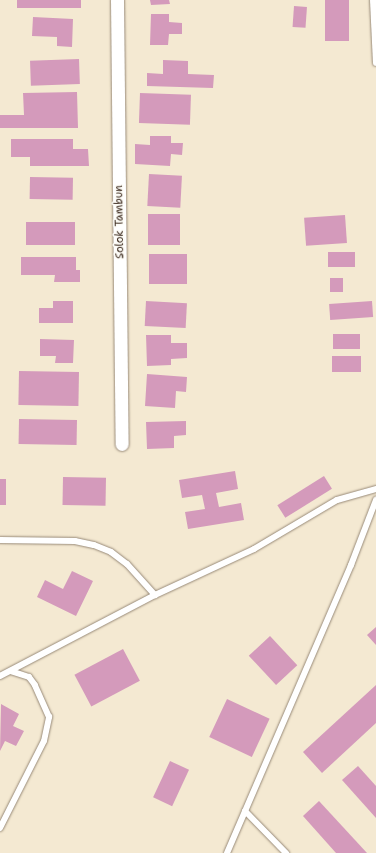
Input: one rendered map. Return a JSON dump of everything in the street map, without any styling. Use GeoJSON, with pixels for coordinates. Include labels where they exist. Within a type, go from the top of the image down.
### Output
{"type":"FeatureCollection","features":[{"type":"Feature","properties":{"kind":"street","name":"Solok Tambun"},"geometry":{"type":"LineString","coordinates":[[117,0],[122,444]]}},
{"type":"Feature","properties":{"kind":"lane"},"geometry":{"type":"LineString","coordinates":[[374,0],[376,63]]}},
{"type":"Feature","properties":{"kind":"lane"},"geometry":{"type":"LineString","coordinates":[[0,676],[155,595],[254,549],[337,500],[376,489]]}},
{"type":"Feature","properties":{"kind":"lane"},"geometry":{"type":"LineString","coordinates":[[227,853],[351,565],[376,500]]}},
{"type":"Feature","properties":{"kind":"lane"},"geometry":{"type":"LineString","coordinates":[[0,540],[75,541],[94,545],[111,552],[127,564],[155,595]]}},
{"type":"Feature","properties":{"kind":"lane"},"geometry":{"type":"LineString","coordinates":[[0,828],[44,741],[47,734],[49,717],[36,685],[28,676],[11,671]]}},
{"type":"Feature","properties":{"kind":"lane"},"geometry":{"type":"LineString","coordinates":[[245,811],[286,853]]}},
{"type":"Feature","properties":{"kind":"building"},"geometry":{"type":"Polygon","coordinates":[[[17,0],[81,0],[81,8],[17,8],[17,0]]]}},
{"type":"Feature","properties":{"kind":"building"},"geometry":{"type":"Polygon","coordinates":[[[150,0],[169,0],[170,4],[151,5],[150,0]]]}},
{"type":"Feature","properties":{"kind":"building"},"geometry":{"type":"Polygon","coordinates":[[[325,0],[349,0],[349,41],[325,41],[325,0]]]}},
{"type":"Feature","properties":{"kind":"building"},"geometry":{"type":"Polygon","coordinates":[[[294,6],[307,7],[306,28],[293,27],[294,6]]]}},
{"type":"Feature","properties":{"kind":"building"},"geometry":{"type":"Polygon","coordinates":[[[151,14],[169,14],[169,22],[182,23],[182,34],[169,34],[168,45],[150,45],[151,14]]]}},
{"type":"Feature","properties":{"kind":"building"},"geometry":{"type":"Polygon","coordinates":[[[33,17],[73,19],[72,47],[57,46],[57,37],[32,36],[33,17]]]}},
{"type":"Feature","properties":{"kind":"building"},"geometry":{"type":"Polygon","coordinates":[[[79,59],[80,84],[31,86],[30,61],[79,59]]]}},
{"type":"Feature","properties":{"kind":"building"},"geometry":{"type":"Polygon","coordinates":[[[163,60],[188,61],[188,74],[214,75],[213,88],[147,86],[147,73],[163,74],[163,60]]]}},
{"type":"Feature","properties":{"kind":"building"},"geometry":{"type":"Polygon","coordinates":[[[77,92],[78,128],[0,128],[0,115],[24,115],[23,93],[77,92]]]}},
{"type":"Feature","properties":{"kind":"building"},"geometry":{"type":"Polygon","coordinates":[[[140,93],[191,95],[190,125],[139,123],[140,93]]]}},
{"type":"Feature","properties":{"kind":"building"},"geometry":{"type":"Polygon","coordinates":[[[150,136],[171,136],[171,143],[183,143],[182,155],[171,154],[170,166],[135,164],[135,144],[150,145],[150,136]]]}},
{"type":"Feature","properties":{"kind":"building"},"geometry":{"type":"Polygon","coordinates":[[[11,139],[73,139],[73,149],[88,149],[89,166],[30,166],[30,157],[11,157],[11,139]]]}},
{"type":"Feature","properties":{"kind":"building"},"geometry":{"type":"Polygon","coordinates":[[[149,174],[182,176],[180,208],[147,206],[149,174]]]}},
{"type":"Feature","properties":{"kind":"building"},"geometry":{"type":"Polygon","coordinates":[[[30,177],[73,178],[73,200],[30,199],[30,177]]]}},
{"type":"Feature","properties":{"kind":"building"},"geometry":{"type":"Polygon","coordinates":[[[148,214],[180,214],[180,245],[148,245],[148,214]]]}},
{"type":"Feature","properties":{"kind":"building"},"geometry":{"type":"Polygon","coordinates":[[[345,215],[347,243],[306,246],[304,218],[345,215]]]}},
{"type":"Feature","properties":{"kind":"building"},"geometry":{"type":"Polygon","coordinates":[[[26,222],[75,222],[75,245],[26,245],[26,222]]]}},
{"type":"Feature","properties":{"kind":"building"},"geometry":{"type":"Polygon","coordinates":[[[328,252],[355,252],[355,267],[328,267],[328,252]]]}},
{"type":"Feature","properties":{"kind":"building"},"geometry":{"type":"Polygon","coordinates":[[[149,254],[187,254],[187,284],[149,284],[149,254]]]}},
{"type":"Feature","properties":{"kind":"building"},"geometry":{"type":"Polygon","coordinates":[[[21,257],[76,257],[76,270],[80,270],[80,282],[54,282],[55,275],[21,275],[21,257]]]}},
{"type":"Feature","properties":{"kind":"building"},"geometry":{"type":"Polygon","coordinates":[[[330,278],[343,278],[343,292],[330,292],[330,278]]]}},
{"type":"Feature","properties":{"kind":"building"},"geometry":{"type":"Polygon","coordinates":[[[53,301],[73,301],[73,323],[39,323],[39,308],[53,308],[53,301]]]}},
{"type":"Feature","properties":{"kind":"building"},"geometry":{"type":"Polygon","coordinates":[[[146,301],[187,303],[186,328],[145,326],[146,301]]]}},
{"type":"Feature","properties":{"kind":"building"},"geometry":{"type":"Polygon","coordinates":[[[372,301],[373,317],[330,320],[329,304],[372,301]]]}},
{"type":"Feature","properties":{"kind":"building"},"geometry":{"type":"Polygon","coordinates":[[[333,334],[360,334],[360,349],[333,349],[333,334]]]}},
{"type":"Feature","properties":{"kind":"building"},"geometry":{"type":"Polygon","coordinates":[[[146,335],[171,335],[171,343],[187,343],[187,358],[171,359],[171,365],[147,366],[146,335]]]}},
{"type":"Feature","properties":{"kind":"building"},"geometry":{"type":"Polygon","coordinates":[[[40,339],[74,340],[73,363],[55,363],[56,356],[40,356],[40,339]]]}},
{"type":"Feature","properties":{"kind":"building"},"geometry":{"type":"Polygon","coordinates":[[[332,356],[361,356],[361,372],[332,372],[332,356]]]}},
{"type":"Feature","properties":{"kind":"building"},"geometry":{"type":"Polygon","coordinates":[[[19,371],[79,372],[78,406],[18,405],[19,371]]]}},
{"type":"Feature","properties":{"kind":"building"},"geometry":{"type":"Polygon","coordinates":[[[147,374],[187,377],[186,392],[176,391],[175,408],[145,406],[147,374]]]}},
{"type":"Feature","properties":{"kind":"building"},"geometry":{"type":"Polygon","coordinates":[[[19,419],[77,420],[77,445],[19,444],[19,419]]]}},
{"type":"Feature","properties":{"kind":"building"},"geometry":{"type":"Polygon","coordinates":[[[186,421],[186,435],[174,436],[174,448],[147,449],[146,422],[186,421]]]}},
{"type":"Feature","properties":{"kind":"building"},"geometry":{"type":"Polygon","coordinates":[[[235,471],[238,489],[216,493],[219,507],[241,503],[244,520],[188,529],[185,512],[205,509],[202,495],[182,498],[179,480],[235,471]]]}},
{"type":"Feature","properties":{"kind":"building"},"geometry":{"type":"Polygon","coordinates":[[[324,476],[332,489],[285,518],[277,505],[324,476]]]}},
{"type":"Feature","properties":{"kind":"building"},"geometry":{"type":"Polygon","coordinates":[[[63,477],[106,478],[106,506],[63,505],[63,477]]]}},
{"type":"Feature","properties":{"kind":"building"},"geometry":{"type":"Polygon","coordinates":[[[0,479],[6,479],[6,505],[0,505],[0,479]]]}},
{"type":"Feature","properties":{"kind":"building"},"geometry":{"type":"Polygon","coordinates":[[[72,571],[93,581],[76,616],[37,597],[45,580],[63,589],[72,571]]]}},
{"type":"Feature","properties":{"kind":"building"},"geometry":{"type":"Polygon","coordinates":[[[376,627],[376,645],[367,635],[376,627]]]}},
{"type":"Feature","properties":{"kind":"building"},"geometry":{"type":"Polygon","coordinates":[[[270,636],[297,665],[276,685],[249,656],[270,636]]]}},
{"type":"Feature","properties":{"kind":"building"},"geometry":{"type":"Polygon","coordinates":[[[123,649],[140,681],[91,707],[74,675],[123,649]]]}},
{"type":"Feature","properties":{"kind":"building"},"geometry":{"type":"Polygon","coordinates":[[[376,685],[376,723],[322,773],[303,752],[376,685]]]}},
{"type":"Feature","properties":{"kind":"building"},"geometry":{"type":"Polygon","coordinates":[[[227,699],[270,719],[252,757],[209,737],[227,699]]]}},
{"type":"Feature","properties":{"kind":"building"},"geometry":{"type":"Polygon","coordinates":[[[1,704],[19,714],[13,726],[24,731],[16,746],[5,741],[0,751],[1,704]]]}},
{"type":"Feature","properties":{"kind":"building"},"geometry":{"type":"Polygon","coordinates":[[[170,761],[189,770],[172,806],[153,797],[170,761]]]}},
{"type":"Feature","properties":{"kind":"building"},"geometry":{"type":"Polygon","coordinates":[[[358,766],[376,786],[376,818],[342,780],[358,766]]]}},
{"type":"Feature","properties":{"kind":"building"},"geometry":{"type":"Polygon","coordinates":[[[319,801],[367,853],[336,853],[303,816],[319,801]]]}}]}
